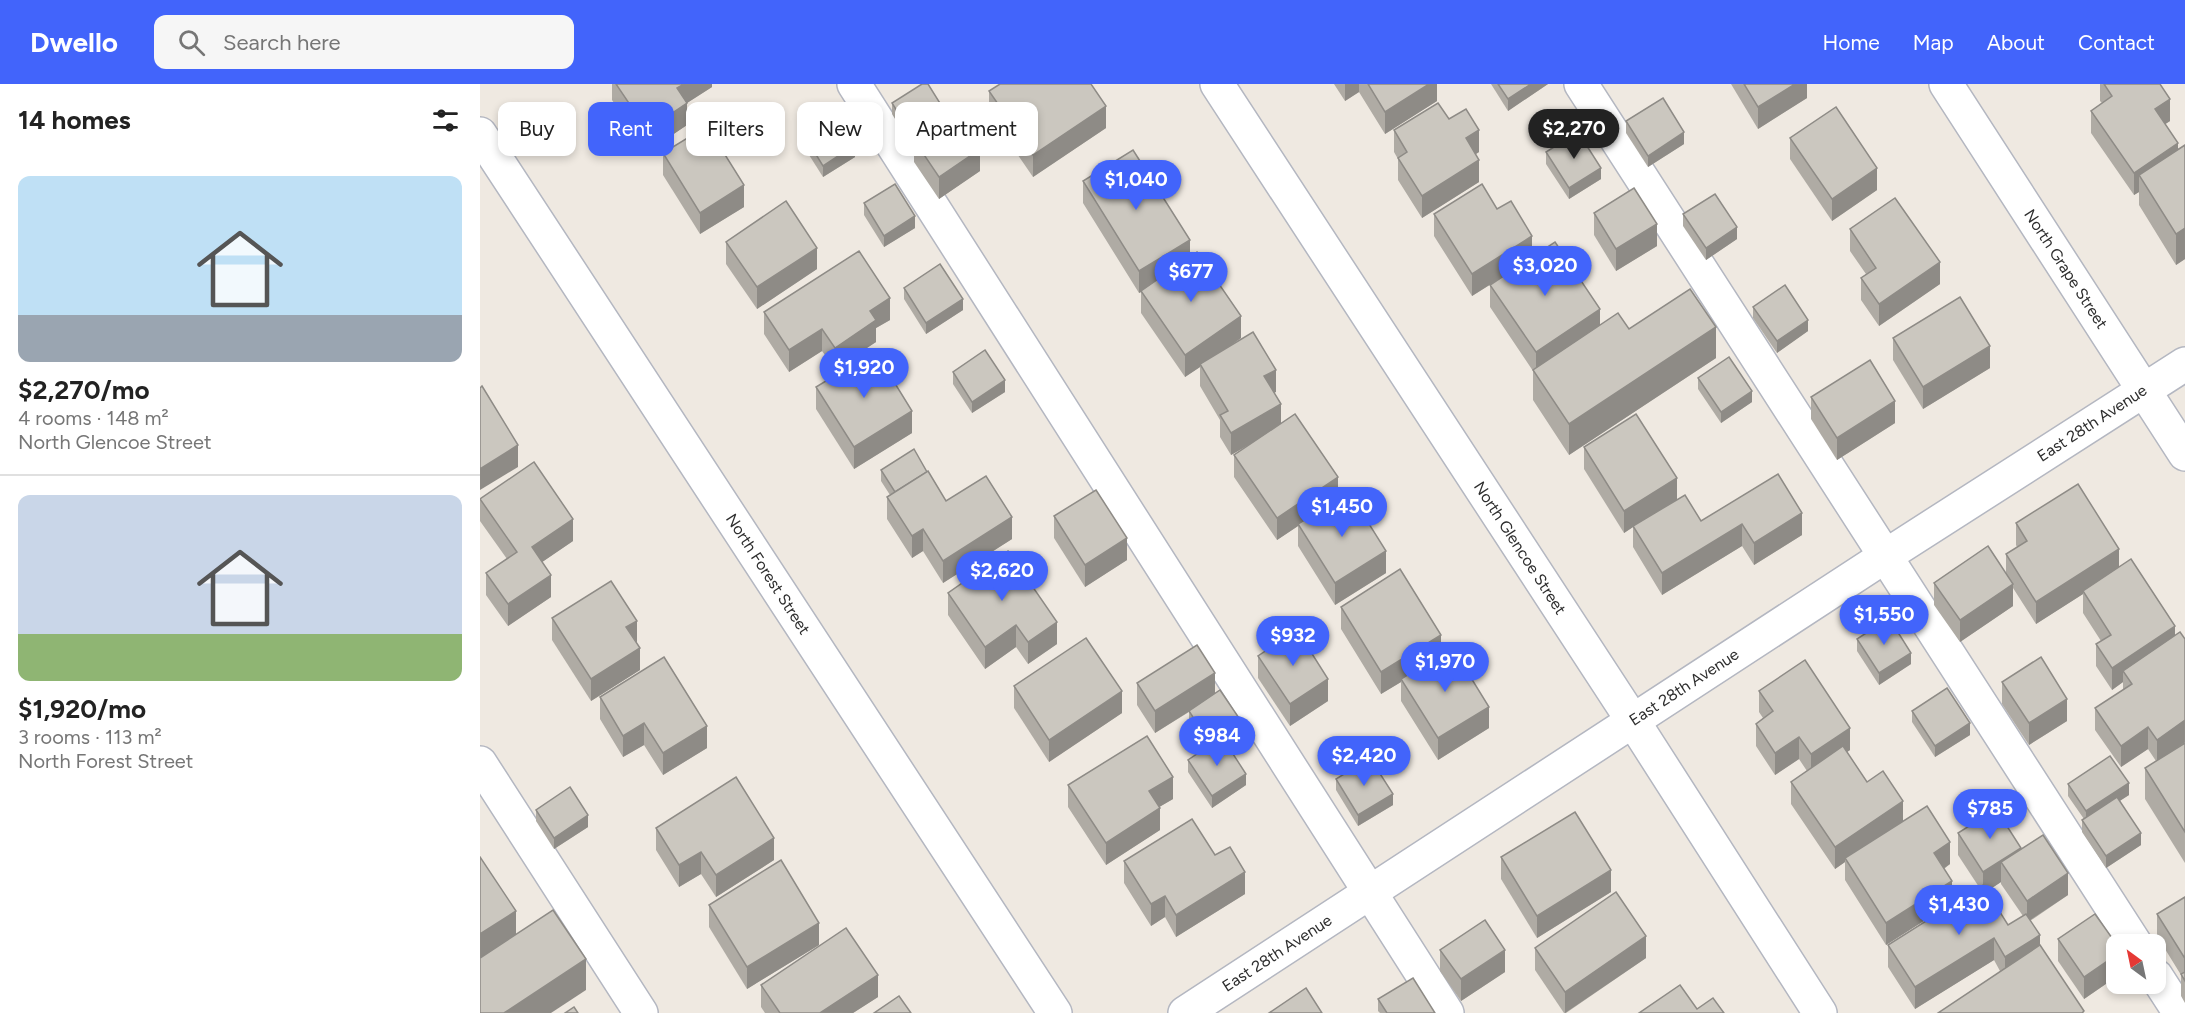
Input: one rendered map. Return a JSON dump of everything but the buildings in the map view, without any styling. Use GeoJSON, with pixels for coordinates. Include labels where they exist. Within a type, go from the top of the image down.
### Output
{"type":"FeatureCollection","features":[{"type":"Feature","properties":{"kind":"street"},"geometry":{"type":"LineString","coordinates":[[854,84],[1447,1013]]}},
{"type":"Feature","properties":{"kind":"street","name":"North Glencoe Street"},"geometry":{"type":"LineString","coordinates":[[1218,84],[1633,721],[1820,1013]]}},
{"type":"Feature","properties":{"kind":"street"},"geometry":{"type":"LineString","coordinates":[[1581,84],[2129,934]]}},
{"type":"Feature","properties":{"kind":"street","name":"North Grape Street"},"geometry":{"type":"LineString","coordinates":[[1946,84],[2185,454]]}},
{"type":"Feature","properties":{"kind":"street","name":"North Forest Street"},"geometry":{"type":"LineString","coordinates":[[480,134],[1055,1013]]}},
{"type":"Feature","properties":{"kind":"street","name":"East 28th Avenue"},"geometry":{"type":"LineString","coordinates":[[1185,1013],[1884,557],[2185,364]]}},
{"type":"Feature","properties":{"kind":"street"},"geometry":{"type":"LineString","coordinates":[[480,763],[641,1013]]}},
{"type":"Feature","properties":{"kind":"street"},"geometry":{"type":"LineString","coordinates":[[2166,991],[2180,1013]]}}]}
